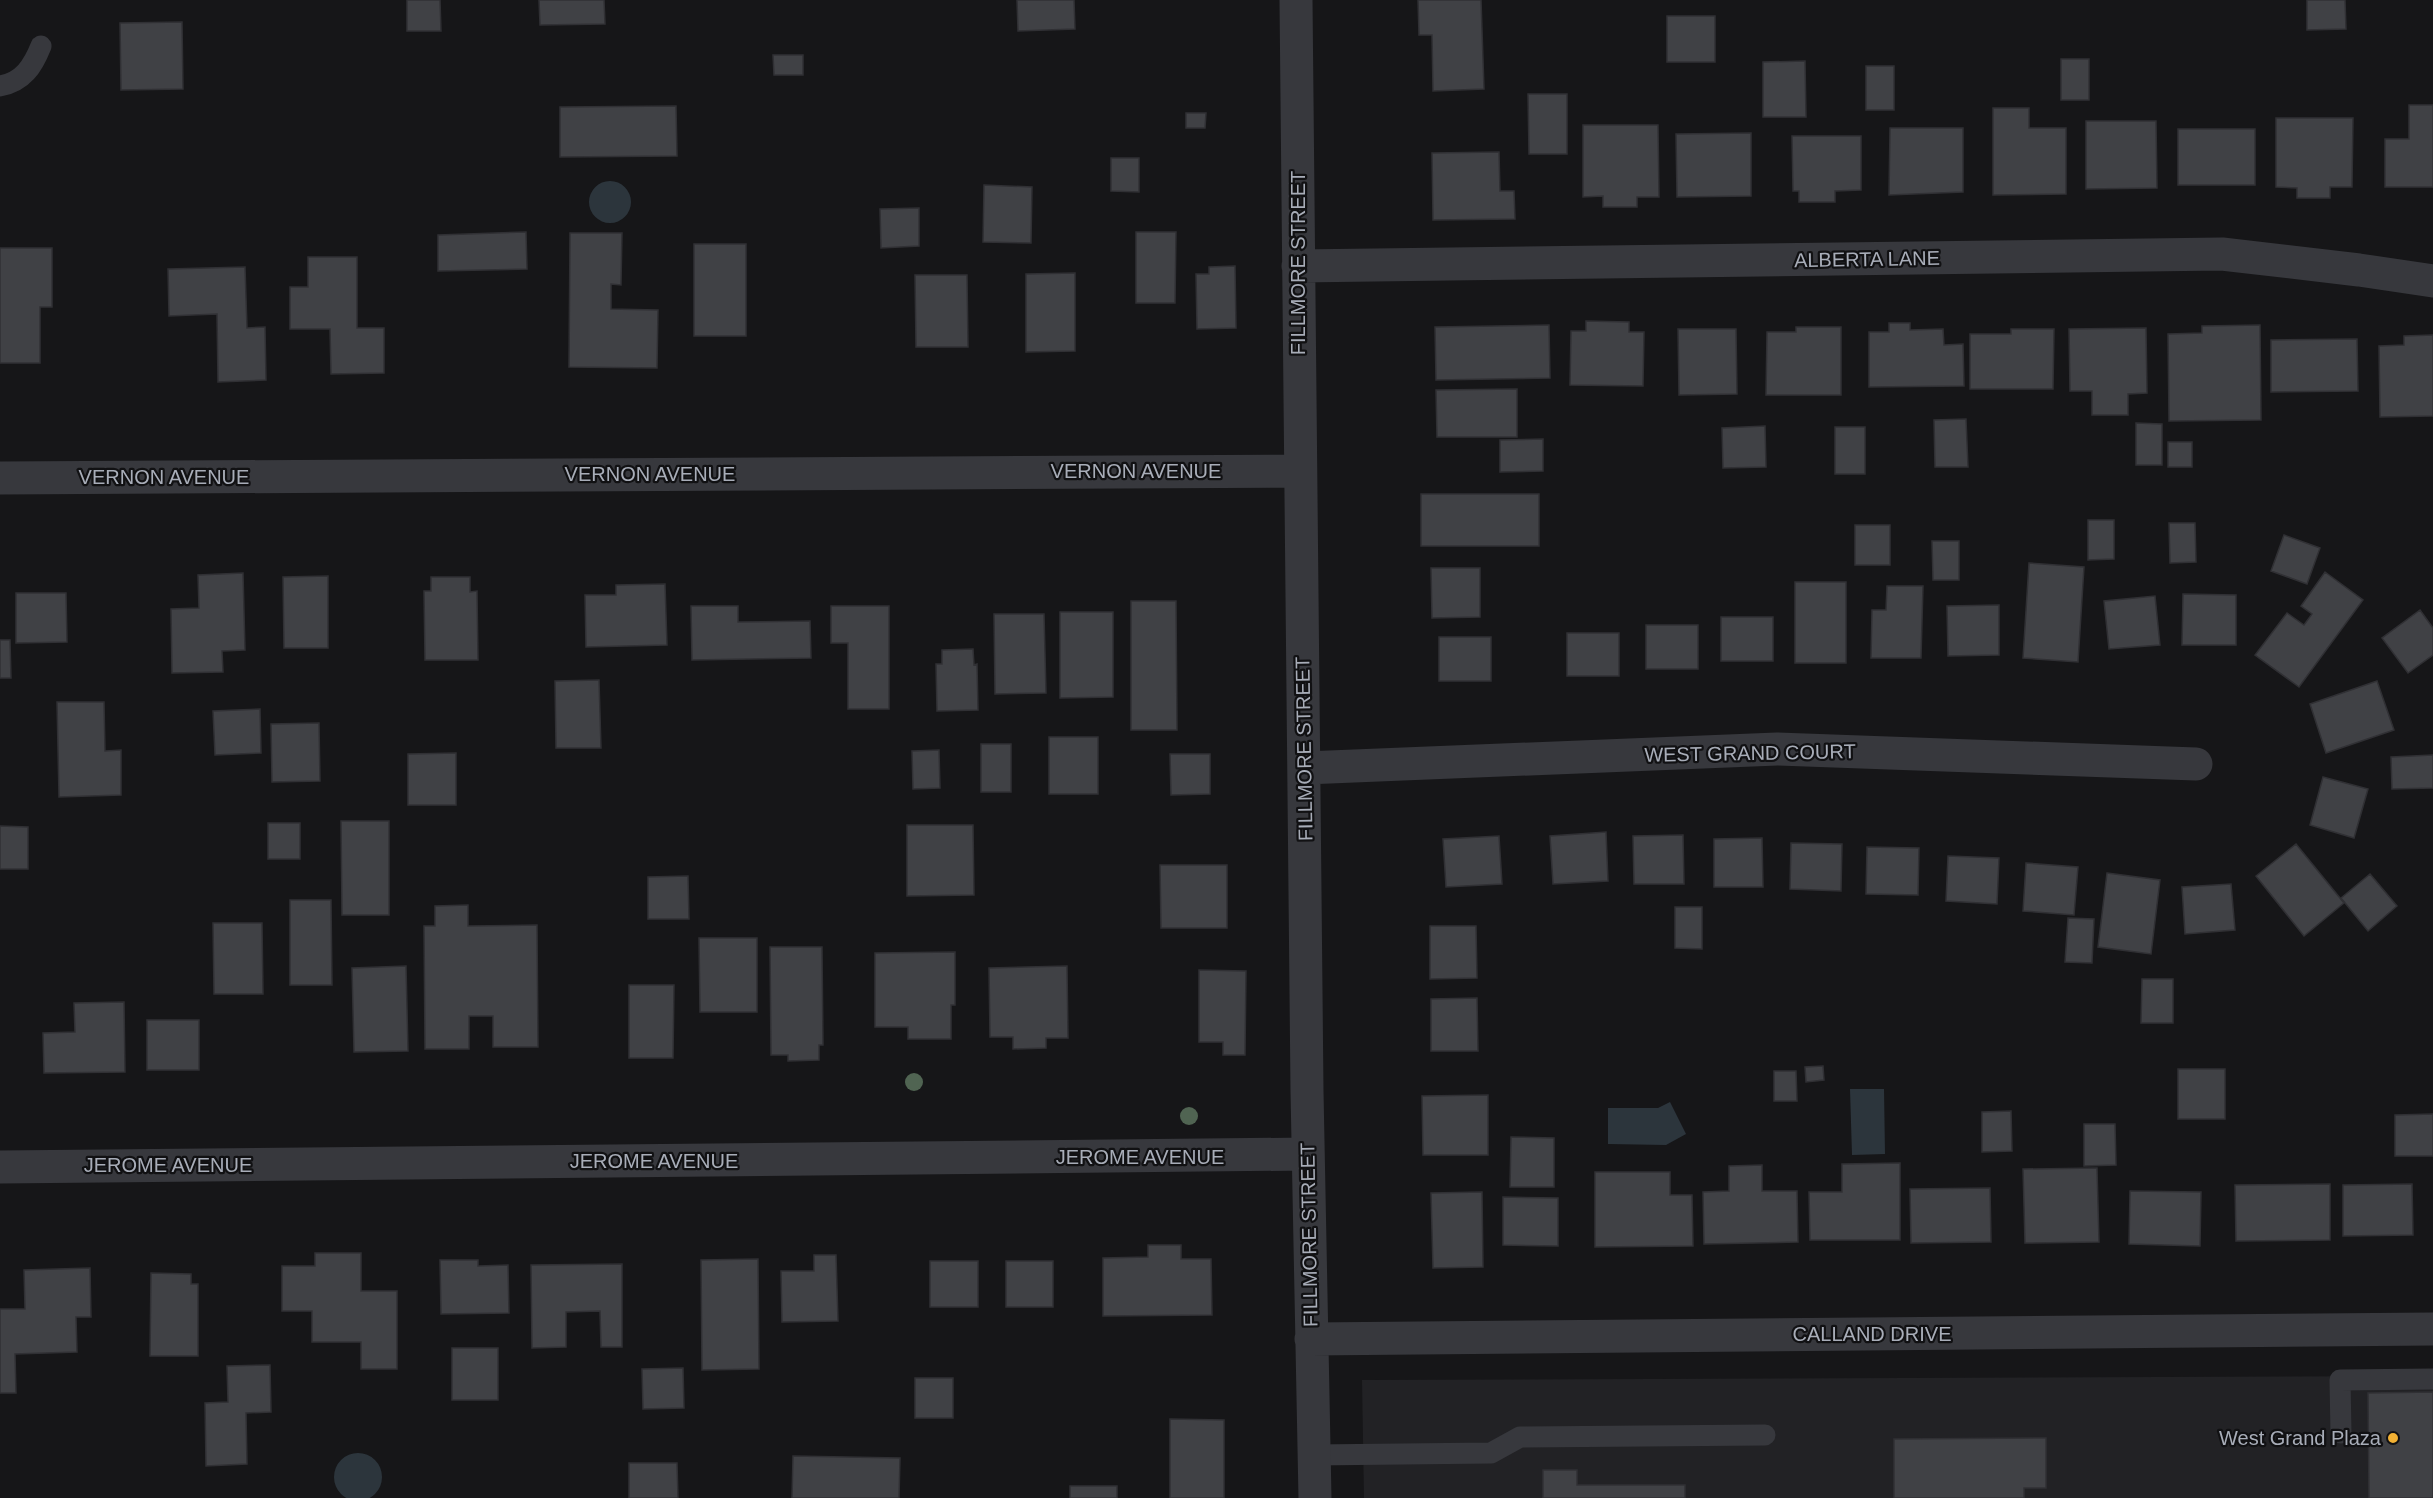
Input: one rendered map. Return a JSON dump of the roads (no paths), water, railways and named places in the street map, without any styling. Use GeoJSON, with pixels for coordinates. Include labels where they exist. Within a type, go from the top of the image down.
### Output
{"type":"FeatureCollection","features":[{"type":"Feature","properties":{"kind":"street","name":"FILLMORE STREET"},"geometry":{"type":"LineString","coordinates":[[1296,0],[1299,471],[1315,1498]]}},
{"type":"Feature","properties":{"kind":"street","name":"ALBERTA LANE"},"geometry":{"type":"LineString","coordinates":[[1298,266],[2222,254],[2433,281]]}},
{"type":"Feature","properties":{"kind":"street","name":"VERNON AVENUE"},"geometry":{"type":"LineString","coordinates":[[0,478],[1299,471]]}},
{"type":"Feature","properties":{"kind":"street","name":"WEST GRAND COURT"},"geometry":{"type":"LineString","coordinates":[[1305,768],[1777,749],[2196,764]]}},
{"type":"Feature","properties":{"kind":"street","name":"JEROME AVENUE"},"geometry":{"type":"LineString","coordinates":[[0,1167],[1308,1154]]}},
{"type":"Feature","properties":{"kind":"street","name":"CALLAND DRIVE"},"geometry":{"type":"LineString","coordinates":[[1311,1340],[2433,1329]]}},
{"type":"Feature","properties":{"kind":"lane"},"geometry":{"type":"LineString","coordinates":[[0,86],[18,80],[32,67],[42,46]]}},
{"type":"Feature","properties":{"kind":"lane"},"geometry":{"type":"LineString","coordinates":[[2341,1433],[2340,1380],[2433,1379]]}},
{"type":"Feature","properties":{"kind":"lane"},"geometry":{"type":"LineString","coordinates":[[1314,1455],[1491,1453],[1520,1437],[1765,1435]]}},
{"type":"Feature","properties":{"kind":"place","name":"West Grand Plaza"},"geometry":{"type":"Point","coordinates":[2393,1438]}}]}
